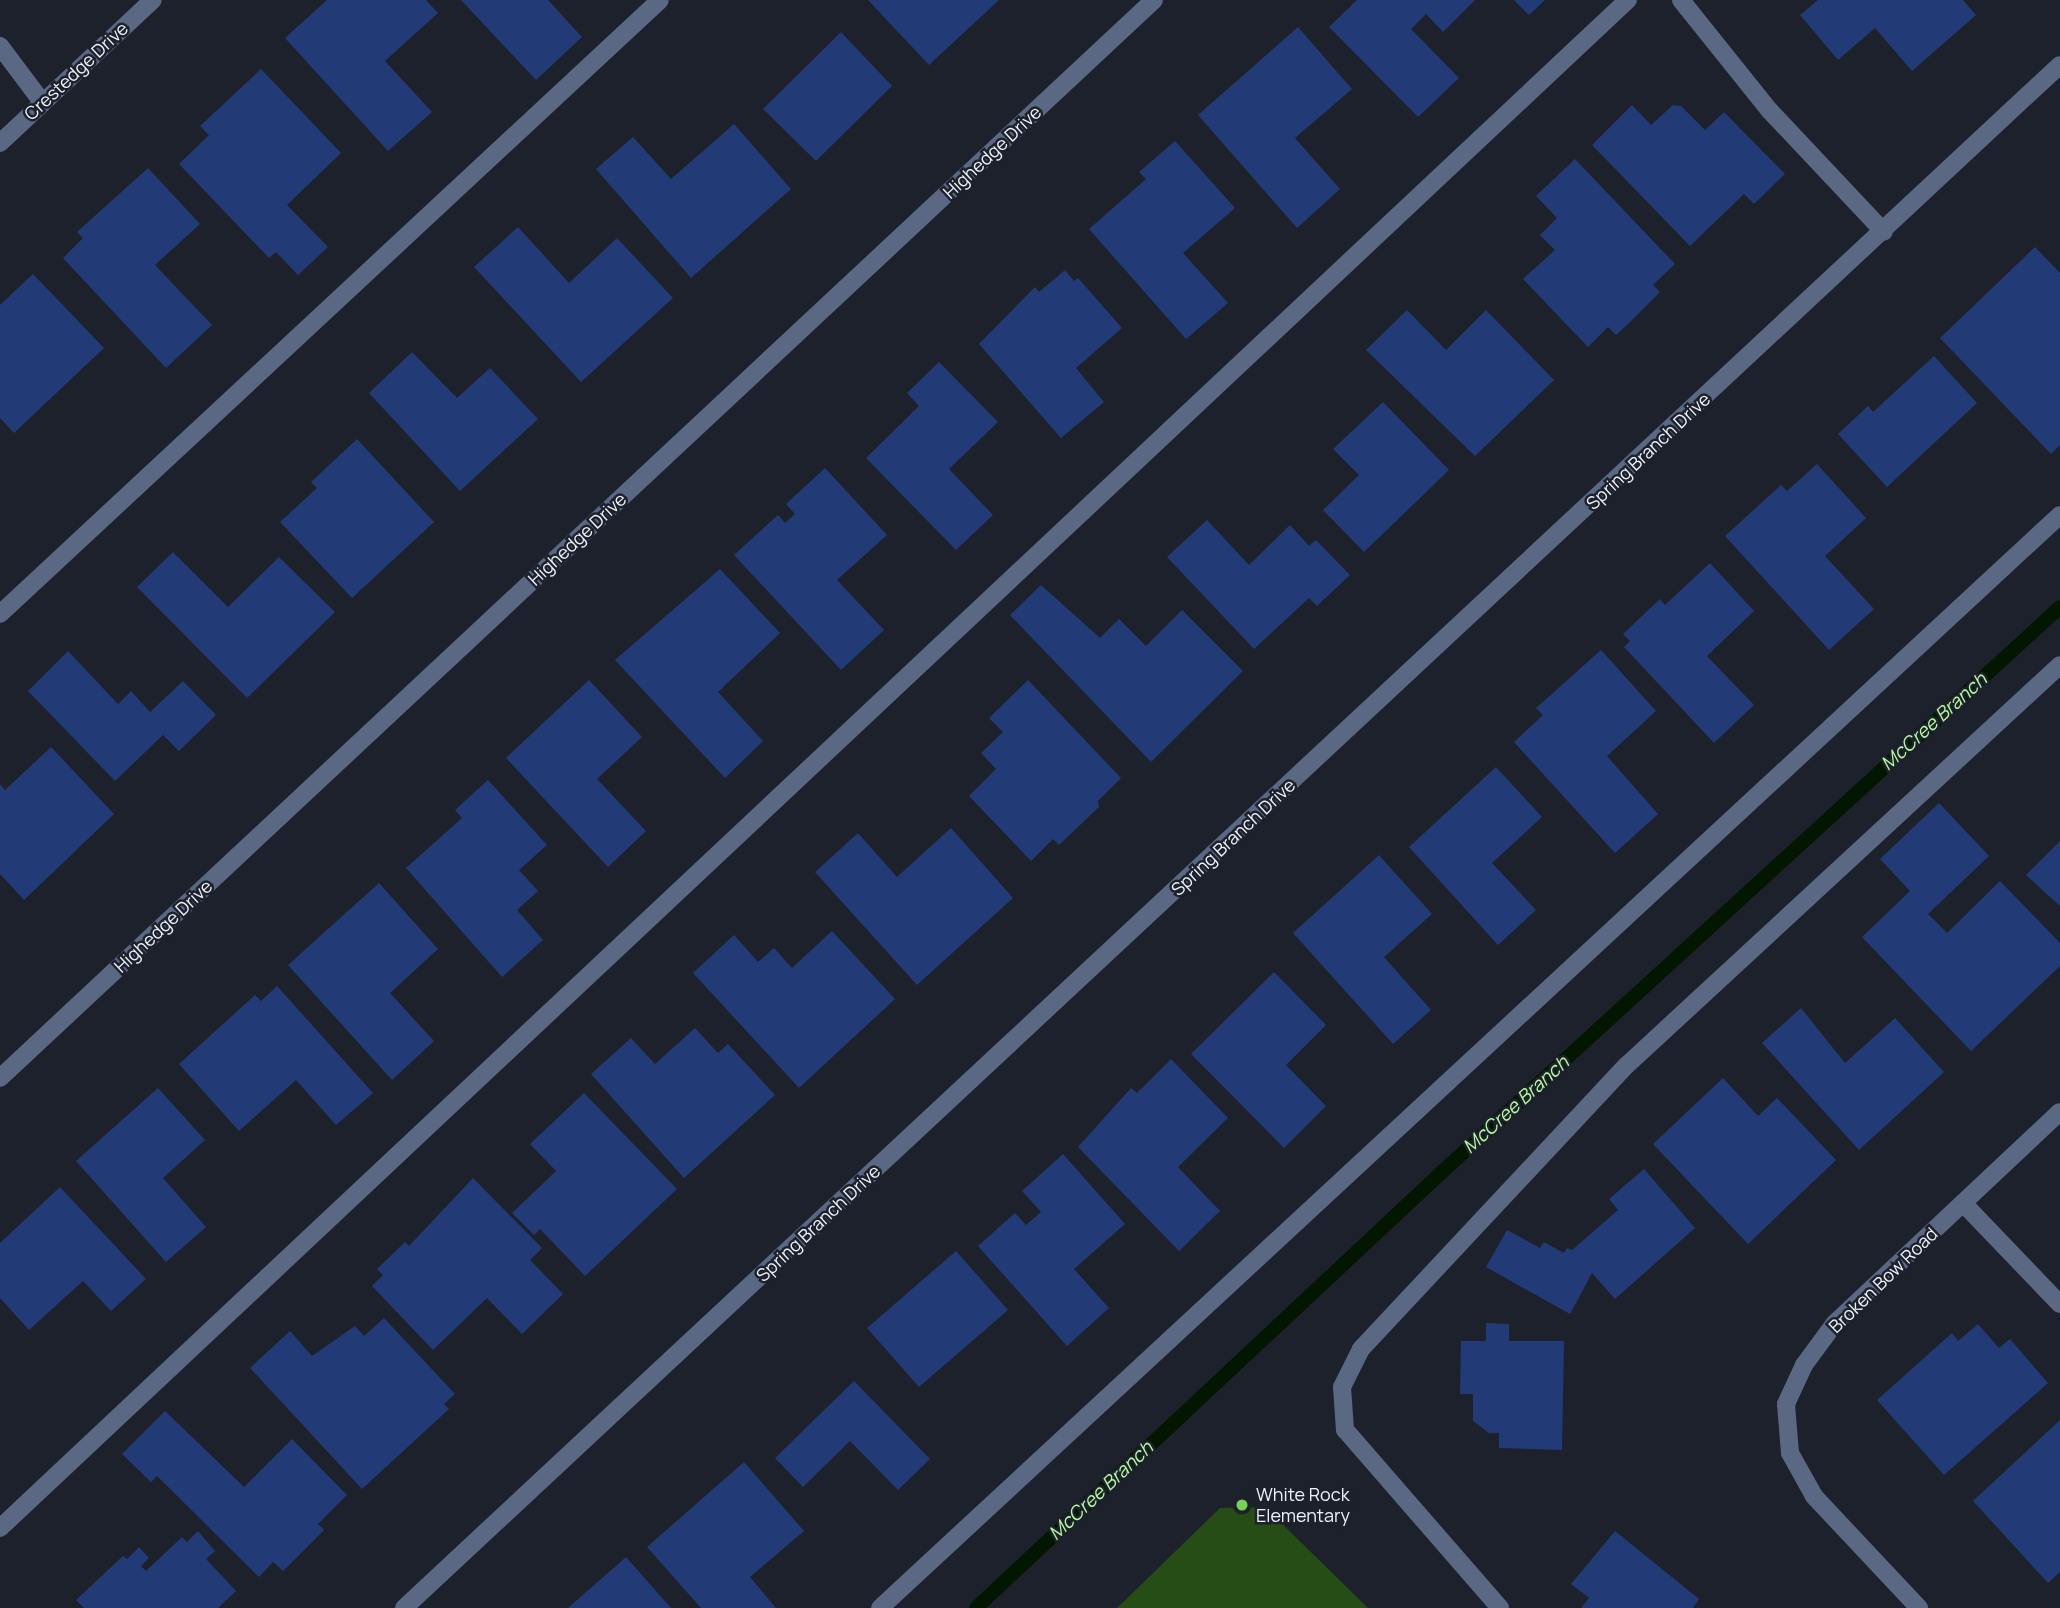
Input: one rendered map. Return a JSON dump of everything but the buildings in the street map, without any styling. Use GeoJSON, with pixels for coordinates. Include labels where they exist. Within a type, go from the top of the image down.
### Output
{"type":"FeatureCollection","features":[{"type":"Feature","properties":{"kind":"street","name":"Crestedge Drive"},"geometry":{"type":"LineString","coordinates":[[0,143],[153,0]]}},
{"type":"Feature","properties":{"kind":"street"},"geometry":{"type":"LineString","coordinates":[[0,614],[660,0]]}},
{"type":"Feature","properties":{"kind":"street","name":"Highedge Drive"},"geometry":{"type":"LineString","coordinates":[[0,1078],[1154,0]]}},
{"type":"Feature","properties":{"kind":"street"},"geometry":{"type":"LineString","coordinates":[[0,1528],[1628,0]]}},
{"type":"Feature","properties":{"kind":"street"},"geometry":{"type":"LineString","coordinates":[[1681,0],[1770,111],[1884,232]]}},
{"type":"Feature","properties":{"kind":"street"},"geometry":{"type":"LineString","coordinates":[[0,46],[42,102]]}},
{"type":"Feature","properties":{"kind":"street","name":"Spring Branch Drive"},"geometry":{"type":"LineString","coordinates":[[404,1608],[1884,232],[2060,65]]}},
{"type":"Feature","properties":{"kind":"street"},"geometry":{"type":"LineString","coordinates":[[880,1608],[2060,515]]}},
{"type":"Feature","properties":{"kind":"street"},"geometry":{"type":"LineString","coordinates":[[1500,1608],[1345,1430],[1342,1387],[1361,1349],[1627,1065],[2060,665]]}},
{"type":"Feature","properties":{"kind":"street","name":"Broken Bow Road"},"geometry":{"type":"LineString","coordinates":[[1919,1608],[1814,1496],[1790,1453],[1786,1404],[1804,1365],[1835,1323],[2060,1112]]}},
{"type":"Feature","properties":{"kind":"street"},"geometry":{"type":"LineString","coordinates":[[1963,1203],[2060,1304]]}},
{"type":"Feature","properties":{"kind":"green space"},"geometry":{"type":"Polygon","coordinates":[[[1265,1507],[1368,1608],[1117,1608],[1220,1508],[1265,1507]]]}},
{"type":"Feature","properties":{"kind":"waterway","name":"McCree Branch"},"geometry":{"type":"LineString","coordinates":[[976,1608],[1442,1172],[2060,607]]}},
{"type":"Feature","properties":{"kind":"place","name":"White Rock Elementary"},"geometry":{"type":"Point","coordinates":[1242,1505]}}]}
